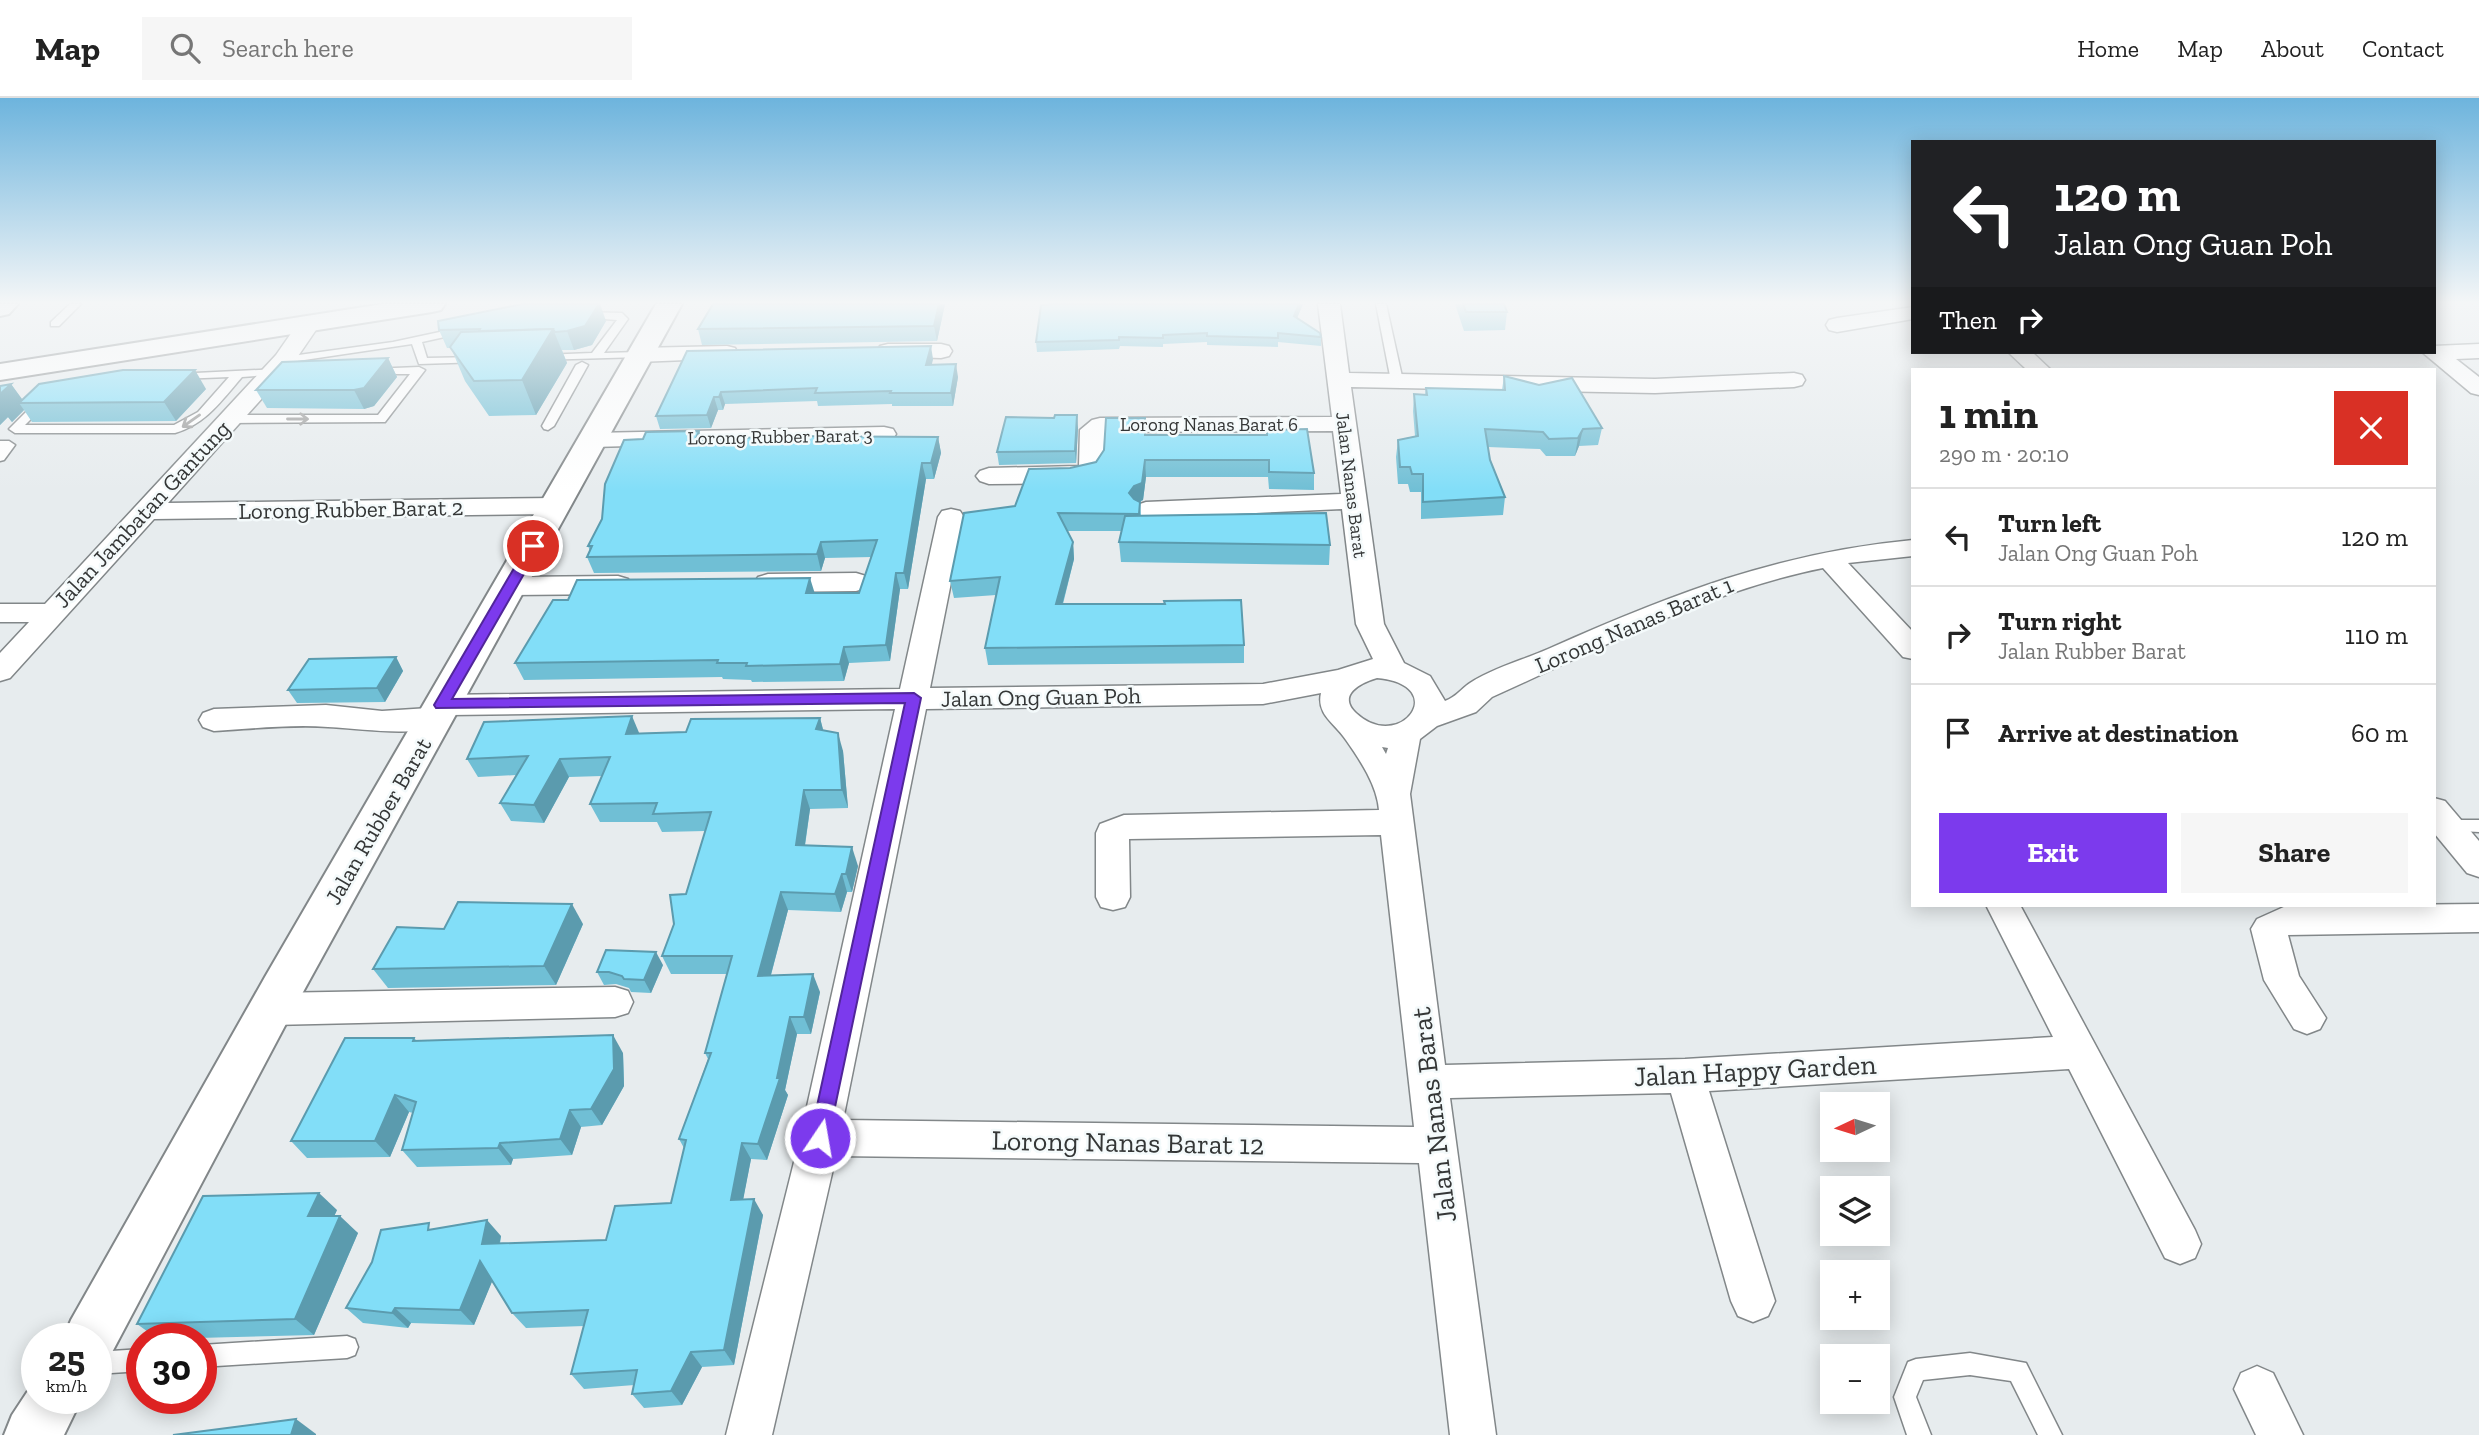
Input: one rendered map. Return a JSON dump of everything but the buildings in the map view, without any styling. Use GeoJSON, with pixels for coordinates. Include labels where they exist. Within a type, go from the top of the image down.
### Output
{"type":"FeatureCollection","features":[{"type":"Feature","properties":{"kind":"main road"},"geometry":{"type":"LineString","coordinates":[[0,372],[36,366]]}},
{"type":"Feature","properties":{"kind":"main road","name":"Jalan Rubber Barat"},"geometry":{"type":"LineString","coordinates":[[99,1323],[592,440],[619,366]]}},
{"type":"Feature","properties":{"kind":"main road"},"geometry":{"type":"LineString","coordinates":[[32,1435],[44,1414]]}},
{"type":"Feature","properties":{"kind":"street","name":"Jalan Nanas Barat"},"geometry":{"type":"LineString","coordinates":[[1337,366],[1370,624],[1392,670]]}},
{"type":"Feature","properties":{"kind":"street"},"geometry":{"type":"LineString","coordinates":[[2451,366],[2479,388]]}},
{"type":"Feature","properties":{"kind":"street","name":"Jalan Jambatan Gantung"},"geometry":{"type":"LineString","coordinates":[[0,671],[230,419],[281,368]]}},
{"type":"Feature","properties":{"kind":"street"},"geometry":{"type":"LineString","coordinates":[[1339,380],[1655,386],[1794,380]]}},
{"type":"Feature","properties":{"kind":"street","name":"Lorong Nanas Barat 6"},"geometry":{"type":"LineString","coordinates":[[989,476],[1072,475],[1088,472],[1091,467],[1091,430],[1100,425],[1344,424]]}},
{"type":"Feature","properties":{"kind":"street","name":"Lorong Rubber Barat 3"},"geometry":{"type":"LineString","coordinates":[[592,440],[884,434]]}},
{"type":"Feature","properties":{"kind":"street"},"geometry":{"type":"LineString","coordinates":[[1146,510],[1354,501]]}},
{"type":"Feature","properties":{"kind":"street","name":"Lorong Rubber Barat 2"},"geometry":{"type":"LineString","coordinates":[[145,511],[556,506]]}},
{"type":"Feature","properties":{"kind":"street"},"geometry":{"type":"LineString","coordinates":[[749,1435],[820,1138],[951,517]]}},
{"type":"Feature","properties":{"kind":"street","name":"Lorong Nanas Barat 1"},"geometry":{"type":"LineString","coordinates":[[1416,726],[1465,705],[1481,690],[1713,589],[1795,564],[1911,548]]}},
{"type":"Feature","properties":{"kind":"street"},"geometry":{"type":"LineString","coordinates":[[1829,559],[1911,648]]}},
{"type":"Feature","properties":{"kind":"street"},"geometry":{"type":"LineString","coordinates":[[746,583],[856,582]]}},
{"type":"Feature","properties":{"kind":"street"},"geometry":{"type":"LineString","coordinates":[[511,586],[649,584]]}},
{"type":"Feature","properties":{"kind":"street"},"geometry":{"type":"LineString","coordinates":[[0,613],[52,612]]}},
{"type":"Feature","properties":{"kind":"street","name":"Jalan Nanas Barat"},"geometry":{"type":"LineString","coordinates":[[1346,677],[1370,624]]}},
{"type":"Feature","properties":{"kind":"street"},"geometry":{"type":"LineString","coordinates":[[1376,668],[1410,676],[1424,687],[1432,708],[1416,726],[1381,736],[1349,726],[1334,710],[1333,697],[1346,677],[1376,668]]}},
{"type":"Feature","properties":{"kind":"street","name":"Jalan Ong Guan Poh"},"geometry":{"type":"LineString","coordinates":[[214,720],[326,716],[382,722],[439,712],[914,698],[1263,694],[1346,677]]}},
{"type":"Feature","properties":{"kind":"street","name":"Lorong Nanas Barat 1"},"geometry":{"type":"LineString","coordinates":[[1424,687],[1481,690]]}},
{"type":"Feature","properties":{"kind":"street","name":"Jalan Ong Guan Poh"},"geometry":{"type":"LineString","coordinates":[[1263,694],[1291,701],[1349,726]]}},
{"type":"Feature","properties":{"kind":"street","name":"Jalan Nanas Barat"},"geometry":{"type":"LineString","coordinates":[[1349,726],[1395,808]]}},
{"type":"Feature","properties":{"kind":"street","name":"Jalan Nanas Barat"},"geometry":{"type":"LineString","coordinates":[[1416,726],[1395,808],[1473,1435]]}},
{"type":"Feature","properties":{"kind":"street"},"geometry":{"type":"LineString","coordinates":[[1113,897],[1112,833],[1124,827],[1395,808]]}},
{"type":"Feature","properties":{"kind":"street"},"geometry":{"type":"LineString","coordinates":[[2454,821],[2479,864]]}},
{"type":"Feature","properties":{"kind":"street"},"geometry":{"type":"LineString","coordinates":[[2004,907],[2180,1244]]}},
{"type":"Feature","properties":{"kind":"street"},"geometry":{"type":"LineString","coordinates":[[2308,1018],[2282,980],[2269,929],[2286,920],[2479,918]]}},
{"type":"Feature","properties":{"kind":"street"},"geometry":{"type":"LineString","coordinates":[[272,1009],[615,1002]]}},
{"type":"Feature","properties":{"kind":"street","name":"Jalan Happy Garden"},"geometry":{"type":"LineString","coordinates":[[1430,1082],[1685,1076],[2080,1052]]}},
{"type":"Feature","properties":{"kind":"street"},"geometry":{"type":"LineString","coordinates":[[1685,1076],[1753,1301]]}},
{"type":"Feature","properties":{"kind":"street","name":"Lorong Nanas Barat 12"},"geometry":{"type":"LineString","coordinates":[[820,1138],[1436,1145]]}},
{"type":"Feature","properties":{"kind":"street"},"geometry":{"type":"LineString","coordinates":[[2257,1389],[2280,1435]]}},
{"type":"Feature","properties":{"kind":"lane"},"geometry":{"type":"LineString","coordinates":[[171,376],[239,373],[287,366]]}},
{"type":"Feature","properties":{"kind":"lane"},"geometry":{"type":"LineString","coordinates":[[366,371],[417,366]]}},
{"type":"Feature","properties":{"kind":"lane"},"geometry":{"type":"LineString","coordinates":[[230,419],[381,419],[421,366]]}},
{"type":"Feature","properties":{"kind":"lane"},"geometry":{"type":"LineString","coordinates":[[548,426],[581,366]]}},
{"type":"Feature","properties":{"kind":"lane"},"geometry":{"type":"LineString","coordinates":[[1394,366],[1397,381]]}},
{"type":"Feature","properties":{"kind":"lane"},"geometry":{"type":"LineString","coordinates":[[24,400],[49,396],[15,429],[175,429],[187,427],[196,420],[239,373]]}},
{"type":"Feature","properties":{"kind":"lane"},"geometry":{"type":"LineString","coordinates":[[0,445],[9,445],[0,457]]}},
{"type":"Feature","properties":{"kind":"lane"},"geometry":{"type":"LineString","coordinates":[[217,1355],[347,1347]]}},
{"type":"Feature","properties":{"kind":"lane"},"geometry":{"type":"LineString","coordinates":[[1919,1435],[1905,1397],[1916,1370],[1970,1364],[2018,1371],[2050,1435]]}},
{"type":"Feature","properties":{"kind":"route"},"geometry":{"type":"LineString","coordinates":[[533,546],[442,705],[914,698],[820,1138]]}}]}
